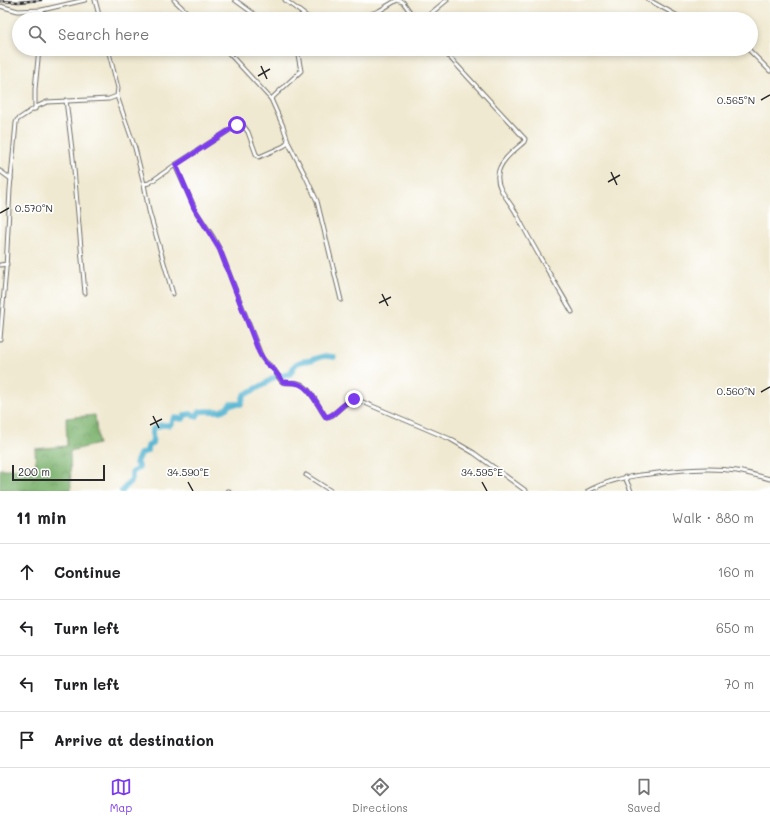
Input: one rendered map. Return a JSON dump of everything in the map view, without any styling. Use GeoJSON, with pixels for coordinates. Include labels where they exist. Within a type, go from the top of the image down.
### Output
{"type":"FeatureCollection","features":[{"type":"Feature","properties":{"kind":"street"},"geometry":{"type":"LineString","coordinates":[[0,6],[18,11],[42,10],[85,0]]}},
{"type":"Feature","properties":{"kind":"street"},"geometry":{"type":"LineString","coordinates":[[95,0],[98,12]]}},
{"type":"Feature","properties":{"kind":"street"},"geometry":{"type":"LineString","coordinates":[[174,0],[187,12]]}},
{"type":"Feature","properties":{"kind":"street"},"geometry":{"type":"LineString","coordinates":[[235,0],[251,12]]}},
{"type":"Feature","properties":{"kind":"street"},"geometry":{"type":"LineString","coordinates":[[285,0],[301,12]]}},
{"type":"Feature","properties":{"kind":"street"},"geometry":{"type":"LineString","coordinates":[[376,12],[397,0],[403,2],[410,12]]}},
{"type":"Feature","properties":{"kind":"street"},"geometry":{"type":"LineString","coordinates":[[432,12],[447,0]]}},
{"type":"Feature","properties":{"kind":"street"},"geometry":{"type":"LineString","coordinates":[[649,0],[670,12]]}},
{"type":"Feature","properties":{"kind":"street"},"geometry":{"type":"LineString","coordinates":[[35,109],[35,89],[38,56]]}},
{"type":"Feature","properties":{"kind":"street"},"geometry":{"type":"LineString","coordinates":[[110,56],[118,88],[117,96],[135,148],[149,211],[173,294]]}},
{"type":"Feature","properties":{"kind":"street"},"geometry":{"type":"LineString","coordinates":[[231,56],[271,99],[285,130],[288,142],[305,174],[316,201],[341,300]]}},
{"type":"Feature","properties":{"kind":"street"},"geometry":{"type":"LineString","coordinates":[[271,99],[301,71],[298,56]]}},
{"type":"Feature","properties":{"kind":"street"},"geometry":{"type":"LineString","coordinates":[[448,56],[525,139],[524,142],[503,162],[498,171],[498,178],[506,199],[515,212],[521,226],[572,312]]}},
{"type":"Feature","properties":{"kind":"street"},"geometry":{"type":"LineString","coordinates":[[755,56],[770,71]]}},
{"type":"Feature","properties":{"kind":"street"},"geometry":{"type":"LineString","coordinates":[[0,339],[7,264],[11,179],[17,120],[47,102],[109,99],[117,96]]}},
{"type":"Feature","properties":{"kind":"street"},"geometry":{"type":"LineString","coordinates":[[66,100],[74,165],[85,293]]}},
{"type":"Feature","properties":{"kind":"street"},"geometry":{"type":"LineString","coordinates":[[144,184],[149,183],[239,124],[243,125],[246,129],[256,154],[259,157],[284,146],[288,142]]}},
{"type":"Feature","properties":{"kind":"street"},"geometry":{"type":"LineString","coordinates":[[176,165],[194,208],[220,250],[262,358],[283,382],[292,382],[304,386],[316,400],[326,417],[333,414],[351,399],[355,399],[450,438],[474,453],[526,491]]}},
{"type":"Feature","properties":{"kind":"street"},"geometry":{"type":"LineString","coordinates":[[0,171],[11,179]]}},
{"type":"Feature","properties":{"kind":"street"},"geometry":{"type":"LineString","coordinates":[[0,264],[7,264]]}},
{"type":"Feature","properties":{"kind":"street"},"geometry":{"type":"LineString","coordinates":[[588,491],[609,482],[625,478],[682,470],[710,469],[738,472],[770,479]]}},
{"type":"Feature","properties":{"kind":"street"},"geometry":{"type":"LineString","coordinates":[[306,475],[331,491]]}},
{"type":"Feature","properties":{"kind":"street"},"geometry":{"type":"LineString","coordinates":[[625,478],[631,491]]}},
{"type":"Feature","properties":{"kind":"green space"},"geometry":{"type":"Polygon","coordinates":[[[95,415],[98,444],[70,451],[71,491],[0,491],[0,469],[36,469],[35,449],[67,446],[66,418],[95,415]]]}},
{"type":"Feature","properties":{"kind":"waterway"},"geometry":{"type":"LineString","coordinates":[[122,491],[132,479],[132,473],[139,467],[136,463],[140,454],[147,451],[148,446],[152,444],[153,429],[161,425],[170,425],[174,418],[183,419],[185,415],[190,414],[197,416],[199,412],[220,411],[227,408],[230,404],[241,404],[244,395],[275,377],[290,374],[295,365],[299,362],[327,356],[334,357]]}},
{"type":"Feature","properties":{"kind":"railway"},"geometry":{"type":"LineString","coordinates":[[0,1],[19,2],[41,0]]}},
{"type":"Feature","properties":{"kind":"route"},"geometry":{"type":"LineString","coordinates":[[237,125],[176,165],[191,202],[200,219],[216,241],[234,284],[259,352],[265,362],[274,370],[283,382],[292,382],[304,386],[316,400],[326,417],[331,416],[349,400],[354,399]]}}]}
